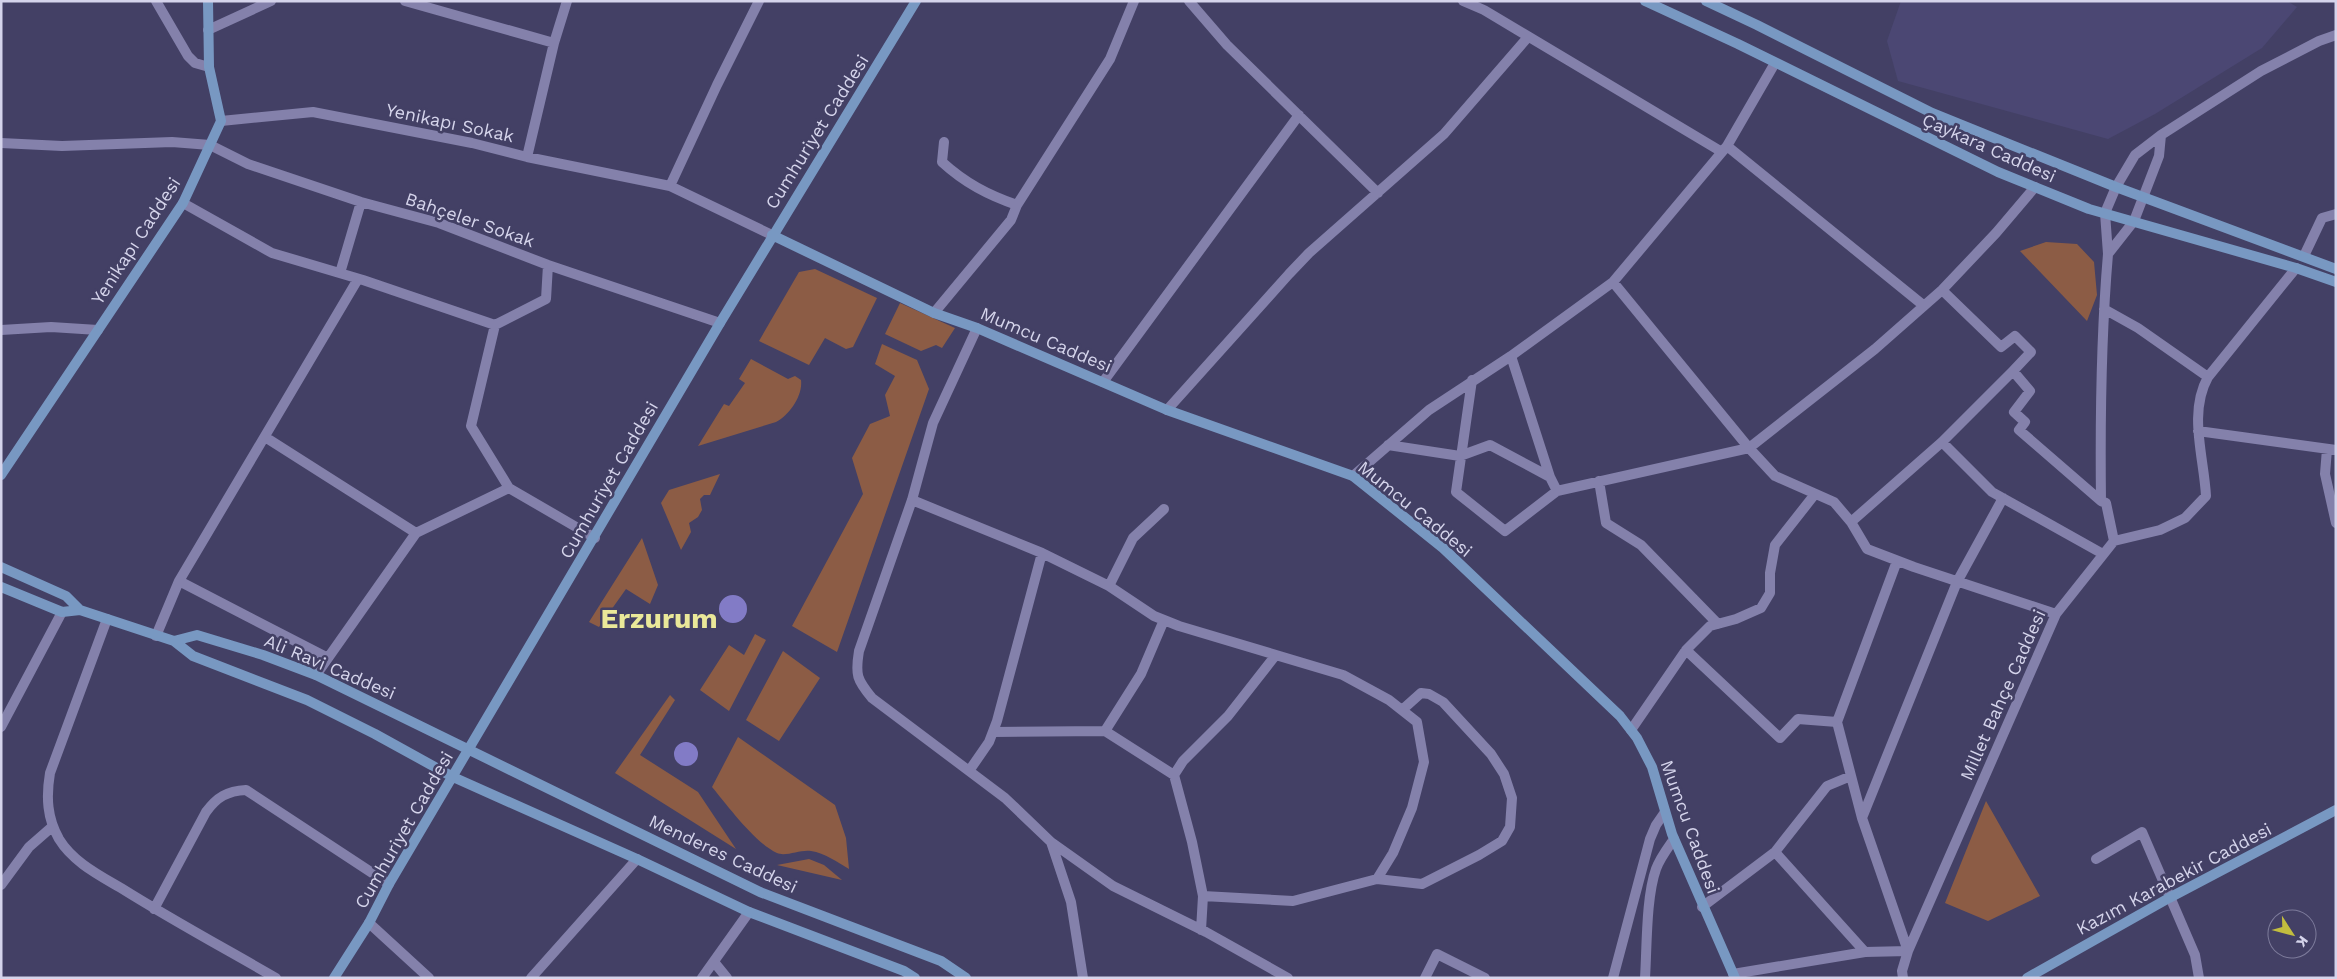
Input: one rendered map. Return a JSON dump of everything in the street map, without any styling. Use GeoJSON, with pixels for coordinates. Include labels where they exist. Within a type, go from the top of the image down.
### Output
{"type":"FeatureCollection","features":[{"type":"Feature","properties":{"kind":"main road"},"geometry":{"type":"LineString","coordinates":[[208,1],[209,67],[221,121]]}},
{"type":"Feature","properties":{"kind":"main road","name":"Cumhuriyet Caddesi"},"geometry":{"type":"LineString","coordinates":[[334,978],[369,923],[389,884],[595,538],[720,323],[916,1]]}},
{"type":"Feature","properties":{"kind":"main road","name":"Çaykara Caddesi"},"geometry":{"type":"LineString","coordinates":[[1645,1],[1998,172],[2090,209],[2296,268],[2336,282]]}},
{"type":"Feature","properties":{"kind":"main road","name":"Çaykara Caddesi"},"geometry":{"type":"LineString","coordinates":[[1706,1],[1932,113],[2144,198],[2336,269]]}},
{"type":"Feature","properties":{"kind":"main road","name":"Yenikapı Caddesi"},"geometry":{"type":"LineString","coordinates":[[1,475],[183,204],[221,121]]}},
{"type":"Feature","properties":{"kind":"main road","name":"Mumcu Caddesi"},"geometry":{"type":"LineString","coordinates":[[772,236],[934,313],[977,328],[1167,410],[1353,476],[1443,548],[1620,716],[1631,730],[1652,767],[1674,839],[1734,976]]}},
{"type":"Feature","properties":{"kind":"main road"},"geometry":{"type":"LineString","coordinates":[[1,567],[66,596],[80,610]]}},
{"type":"Feature","properties":{"kind":"main road"},"geometry":{"type":"LineString","coordinates":[[1,587],[62,612],[80,610],[174,642],[193,656],[269,684],[343,717],[453,777],[637,859],[749,912],[904,970],[915,978]]}},
{"type":"Feature","properties":{"kind":"main road","name":"Ali Ravi Caddesi"},"geometry":{"type":"LineString","coordinates":[[174,642],[198,635],[263,655],[359,694],[468,750]]}},
{"type":"Feature","properties":{"kind":"main road","name":"Menderes Caddesi"},"geometry":{"type":"LineString","coordinates":[[468,750],[760,892],[942,961],[966,978]]}},
{"type":"Feature","properties":{"kind":"main road","name":"Kazım Karabekir Caddesi"},"geometry":{"type":"LineString","coordinates":[[2027,978],[2168,898],[2336,810]]}},
{"type":"Feature","properties":{"kind":"street"},"geometry":{"type":"LineString","coordinates":[[156,1],[188,56],[195,63],[209,67]]}},
{"type":"Feature","properties":{"kind":"street"},"geometry":{"type":"LineString","coordinates":[[208,30],[271,1]]}},
{"type":"Feature","properties":{"kind":"street"},"geometry":{"type":"LineString","coordinates":[[405,1],[554,44]]}},
{"type":"Feature","properties":{"kind":"street"},"geometry":{"type":"LineString","coordinates":[[527,157],[554,44],[567,1]]}},
{"type":"Feature","properties":{"kind":"street"},"geometry":{"type":"LineString","coordinates":[[934,313],[1011,220],[1017,205],[1110,59],[1134,1]]}},
{"type":"Feature","properties":{"kind":"street"},"geometry":{"type":"LineString","coordinates":[[1189,1],[1227,45],[1378,193]]}},
{"type":"Feature","properties":{"kind":"street"},"geometry":{"type":"LineString","coordinates":[[1463,1],[1484,10],[1724,149],[1923,305]]}},
{"type":"Feature","properties":{"kind":"street"},"geometry":{"type":"LineString","coordinates":[[670,186],[757,3]]}},
{"type":"Feature","properties":{"kind":"street"},"geometry":{"type":"LineString","coordinates":[[2102,501],[2100,415],[2108,254],[2105,213],[2116,187],[2135,155],[2162,134],[2261,71],[2319,41],[2336,36]]}},
{"type":"Feature","properties":{"kind":"street"},"geometry":{"type":"LineString","coordinates":[[1167,410],[1289,274],[1444,134],[1528,37]]}},
{"type":"Feature","properties":{"kind":"street"},"geometry":{"type":"LineString","coordinates":[[1353,476],[1429,410],[1511,356],[1613,282],[1724,149],[1775,63]]}},
{"type":"Feature","properties":{"kind":"street","name":"Yenikapı Sokak"},"geometry":{"type":"LineString","coordinates":[[221,121],[313,112],[472,143],[527,157],[670,186],[772,236]]}},
{"type":"Feature","properties":{"kind":"street"},"geometry":{"type":"LineString","coordinates":[[1103,382],[1299,116]]}},
{"type":"Feature","properties":{"kind":"street"},"geometry":{"type":"LineString","coordinates":[[2108,254],[2134,221],[2158,156],[2162,134]]}},
{"type":"Feature","properties":{"kind":"street"},"geometry":{"type":"LineString","coordinates":[[1,143],[62,146],[172,142],[210,145]]}},
{"type":"Feature","properties":{"kind":"street"},"geometry":{"type":"LineString","coordinates":[[944,142],[942,162],[958,178],[986,194],[1017,205]]}},
{"type":"Feature","properties":{"kind":"street","name":"Bahçeler Sokak"},"geometry":{"type":"LineString","coordinates":[[210,145],[248,164],[361,202],[439,223],[548,265],[720,323]]}},
{"type":"Feature","properties":{"kind":"street"},"geometry":{"type":"LineString","coordinates":[[1472,380],[1456,492],[1505,531],[1557,491],[1749,448],[1875,349],[1942,290],[1996,233],[2035,187]]}},
{"type":"Feature","properties":{"kind":"street"},"geometry":{"type":"LineString","coordinates":[[340,273],[361,202]]}},
{"type":"Feature","properties":{"kind":"street"},"geometry":{"type":"LineString","coordinates":[[183,204],[272,253],[340,273],[495,325],[546,299],[548,265]]}},
{"type":"Feature","properties":{"kind":"street"},"geometry":{"type":"LineString","coordinates":[[2304,256],[2322,218],[2336,214]]}},
{"type":"Feature","properties":{"kind":"street"},"geometry":{"type":"LineString","coordinates":[[2012,371],[2030,391],[2014,412],[2025,422],[2019,430],[2106,503],[2114,541],[2160,530],[2186,518],[2206,496],[2205,472],[2198,431],[2200,391],[2208,377],[2296,268]]}},
{"type":"Feature","properties":{"kind":"street"},"geometry":{"type":"LineString","coordinates":[[156,636],[179,582],[358,279]]}},
{"type":"Feature","properties":{"kind":"street"},"geometry":{"type":"LineString","coordinates":[[1613,282],[1749,448],[1775,476],[1834,502],[1851,522],[1867,549],[1957,582],[2056,614]]}},
{"type":"Feature","properties":{"kind":"street"},"geometry":{"type":"LineString","coordinates":[[1851,522],[1942,442],[2031,352],[2015,336],[2002,347],[1942,290]]}},
{"type":"Feature","properties":{"kind":"street"},"geometry":{"type":"LineString","coordinates":[[2104,309],[2138,328],[2208,377]]}},
{"type":"Feature","properties":{"kind":"street"},"geometry":{"type":"LineString","coordinates":[[495,325],[471,426],[509,488],[595,538]]}},
{"type":"Feature","properties":{"kind":"street"},"geometry":{"type":"LineString","coordinates":[[1,330],[51,327],[98,330]]}},
{"type":"Feature","properties":{"kind":"street"},"geometry":{"type":"LineString","coordinates":[[977,328],[933,423],[912,500],[859,650],[857,664],[859,682],[872,698],[1006,798],[1051,842],[1113,886],[1201,930],[1288,978]]}},
{"type":"Feature","properties":{"kind":"street"},"geometry":{"type":"LineString","coordinates":[[1511,356],[1550,477],[1557,491]]}},
{"type":"Feature","properties":{"kind":"street"},"geometry":{"type":"LineString","coordinates":[[2198,431],[2331,450],[2325,474],[2336,523]]}},
{"type":"Feature","properties":{"kind":"street"},"geometry":{"type":"LineString","coordinates":[[265,437],[416,534]]}},
{"type":"Feature","properties":{"kind":"street"},"geometry":{"type":"LineString","coordinates":[[1942,442],[1992,492],[2103,554]]}},
{"type":"Feature","properties":{"kind":"street"},"geometry":{"type":"LineString","coordinates":[[1388,446],[1460,456],[1490,445],[1550,477]]}},
{"type":"Feature","properties":{"kind":"street"},"geometry":{"type":"LineString","coordinates":[[1598,482],[1606,523],[1641,545],[1718,624]]}},
{"type":"Feature","properties":{"kind":"street"},"geometry":{"type":"LineString","coordinates":[[316,675],[416,534],[509,488]]}},
{"type":"Feature","properties":{"kind":"street"},"geometry":{"type":"LineString","coordinates":[[1631,730],[1686,650],[1710,626],[1736,619],[1761,608],[1770,593],[1770,572],[1775,545],[1815,494]]}},
{"type":"Feature","properties":{"kind":"street"},"geometry":{"type":"LineString","coordinates":[[1862,818],[1957,582],[2003,498]]}},
{"type":"Feature","properties":{"kind":"street"},"geometry":{"type":"LineString","coordinates":[[912,500],[1042,553],[1110,586],[1164,620],[1275,656],[1343,675],[1389,700],[1417,722],[1424,762],[1412,808],[1393,853],[1378,879]]}},
{"type":"Feature","properties":{"kind":"street"},"geometry":{"type":"LineString","coordinates":[[1110,586],[1133,538],[1164,509]]}},
{"type":"Feature","properties":{"kind":"street","name":"Millet Bahçe Caddesi"},"geometry":{"type":"LineString","coordinates":[[1903,978],[1902,971],[1908,951],[2056,614],[2114,541]]}},
{"type":"Feature","properties":{"kind":"street"},"geometry":{"type":"LineString","coordinates":[[969,771],[993,732],[1042,553]]}},
{"type":"Feature","properties":{"kind":"street"},"geometry":{"type":"LineString","coordinates":[[1734,976],[1865,952],[1908,951],[1862,818],[1837,722],[1897,561]]}},
{"type":"Feature","properties":{"kind":"street"},"geometry":{"type":"LineString","coordinates":[[179,582],[328,658]]}},
{"type":"Feature","properties":{"kind":"street"},"geometry":{"type":"LineString","coordinates":[[1,727],[62,612]]}},
{"type":"Feature","properties":{"kind":"street"},"geometry":{"type":"LineString","coordinates":[[107,619],[50,773],[48,808],[60,841],[72,855],[154,909],[276,978]]}},
{"type":"Feature","properties":{"kind":"street"},"geometry":{"type":"LineString","coordinates":[[1105,731],[1141,674],[1164,620]]}},
{"type":"Feature","properties":{"kind":"street"},"geometry":{"type":"LineString","coordinates":[[1686,650],[1780,738],[1798,719],[1837,722]]}},
{"type":"Feature","properties":{"kind":"street"},"geometry":{"type":"LineString","coordinates":[[1174,774],[1183,761],[1228,716],[1275,656]]}},
{"type":"Feature","properties":{"kind":"street"},"geometry":{"type":"LineString","coordinates":[[1203,896],[1293,901],[1378,879],[1422,884],[1480,855],[1502,841],[1510,826],[1512,798],[1504,774],[1491,754],[1443,702],[1429,694],[1421,693],[1402,710]]}},
{"type":"Feature","properties":{"kind":"street"},"geometry":{"type":"LineString","coordinates":[[993,732],[1105,731],[1174,774],[1192,842],[1203,896],[1201,930]]}},
{"type":"Feature","properties":{"kind":"street"},"geometry":{"type":"LineString","coordinates":[[1702,906],[1775,852],[1827,786],[1851,776]]}},
{"type":"Feature","properties":{"kind":"street"},"geometry":{"type":"LineString","coordinates":[[154,909],[206,812],[225,793],[235,790],[246,790],[389,884]]}},
{"type":"Feature","properties":{"kind":"street"},"geometry":{"type":"LineString","coordinates":[[1614,978],[1650,839],[1656,825],[1665,812]]}},
{"type":"Feature","properties":{"kind":"street"},"geometry":{"type":"LineString","coordinates":[[1,885],[29,847],[53,826]]}},
{"type":"Feature","properties":{"kind":"street"},"geometry":{"type":"LineString","coordinates":[[2096,859],[2142,832],[2168,898],[2195,955],[2199,978]]}},
{"type":"Feature","properties":{"kind":"street"},"geometry":{"type":"LineString","coordinates":[[1645,978],[1652,886],[1662,854],[1674,839]]}},
{"type":"Feature","properties":{"kind":"street"},"geometry":{"type":"LineString","coordinates":[[1051,842],[1071,902],[1083,978]]}},
{"type":"Feature","properties":{"kind":"street"},"geometry":{"type":"LineString","coordinates":[[1775,852],[1865,952]]}},
{"type":"Feature","properties":{"kind":"street"},"geometry":{"type":"LineString","coordinates":[[531,978],[637,859]]}},
{"type":"Feature","properties":{"kind":"street"},"geometry":{"type":"LineString","coordinates":[[702,978],[749,912]]}},
{"type":"Feature","properties":{"kind":"street"},"geometry":{"type":"LineString","coordinates":[[369,923],[429,978]]}},
{"type":"Feature","properties":{"kind":"street"},"geometry":{"type":"LineString","coordinates":[[1425,978],[1438,954],[1485,978]]}},
{"type":"Feature","properties":{"kind":"street"},"geometry":{"type":"LineString","coordinates":[[714,962],[727,978]]}},
{"type":"Feature","properties":{"kind":"shaded area"},"geometry":{"type":"Polygon","coordinates":[[[1901,1],[2287,1],[2297,7],[2262,48],[2155,114],[2108,139],[1898,81],[1887,41],[1901,1]]]}},
{"type":"Feature","properties":{"kind":"shaded area"},"geometry":{"type":"Polygon","coordinates":[[[2046,242],[2077,244],[2094,262],[2097,295],[2087,321],[2020,251],[2046,242]]]}},
{"type":"Feature","properties":{"kind":"shaded area"},"geometry":{"type":"Polygon","coordinates":[[[815,269],[877,298],[853,347],[846,349],[825,338],[809,365],[759,341],[799,272],[815,269]]]}},
{"type":"Feature","properties":{"kind":"shaded area"},"geometry":{"type":"Polygon","coordinates":[[[900,303],[955,328],[942,348],[936,345],[921,351],[885,334],[900,303]]]}},
{"type":"Feature","properties":{"kind":"shaded area"},"geometry":{"type":"Polygon","coordinates":[[[882,344],[917,360],[929,389],[837,652],[792,626],[863,494],[852,458],[870,424],[890,416],[885,395],[895,376],[875,364],[882,344]]]}},
{"type":"Feature","properties":{"kind":"shaded area"},"geometry":{"type":"Polygon","coordinates":[[[751,359],[788,379],[795,376],[801,380],[800,392],[794,404],[786,415],[776,422],[698,446],[724,404],[729,406],[745,383],[739,379],[751,359]]]}},
{"type":"Feature","properties":{"kind":"shaded area"},"geometry":{"type":"Polygon","coordinates":[[[720,474],[710,495],[704,495],[700,499],[702,510],[698,517],[689,523],[691,532],[681,550],[661,503],[669,490],[720,474]]]}},
{"type":"Feature","properties":{"kind":"shaded area"},"geometry":{"type":"Polygon","coordinates":[[[642,538],[658,585],[650,604],[626,589],[599,627],[589,622],[642,538]]]}},
{"type":"Feature","properties":{"kind":"shaded area"},"geometry":{"type":"Polygon","coordinates":[[[733,595],[743,599],[747,609],[743,619],[733,623],[723,619],[719,609],[723,599],[733,595]]]}},
{"type":"Feature","properties":{"kind":"shaded area"},"geometry":{"type":"Polygon","coordinates":[[[755,634],[766,640],[729,711],[700,690],[729,645],[744,655],[755,634]]]}},
{"type":"Feature","properties":{"kind":"shaded area"},"geometry":{"type":"Polygon","coordinates":[[[783,651],[820,678],[779,741],[746,720],[783,651]]]}},
{"type":"Feature","properties":{"kind":"shaded area"},"geometry":{"type":"Polygon","coordinates":[[[670,695],[675,700],[640,755],[698,792],[736,849],[615,773],[670,695]]]}},
{"type":"Feature","properties":{"kind":"shaded area"},"geometry":{"type":"Polygon","coordinates":[[[738,737],[835,805],[846,838],[849,869],[831,858],[816,852],[777,853],[751,833],[712,787],[738,737]]]}},
{"type":"Feature","properties":{"kind":"shaded area"},"geometry":{"type":"Polygon","coordinates":[[[686,742],[691,743],[697,749],[697,759],[691,765],[686,766],[681,765],[675,759],[674,754],[675,749],[681,743],[686,742]]]}},
{"type":"Feature","properties":{"kind":"shaded area"},"geometry":{"type":"Polygon","coordinates":[[[1986,801],[2040,896],[1988,921],[1945,903],[1986,801]]]}},
{"type":"Feature","properties":{"kind":"shaded area"},"geometry":{"type":"Polygon","coordinates":[[[809,859],[824,865],[842,880],[777,865],[809,859]]]}},
{"type":"Feature","properties":{"kind":"district","name":"Erzurum"},"geometry":{"type":"Point","coordinates":[659,618]}}]}
